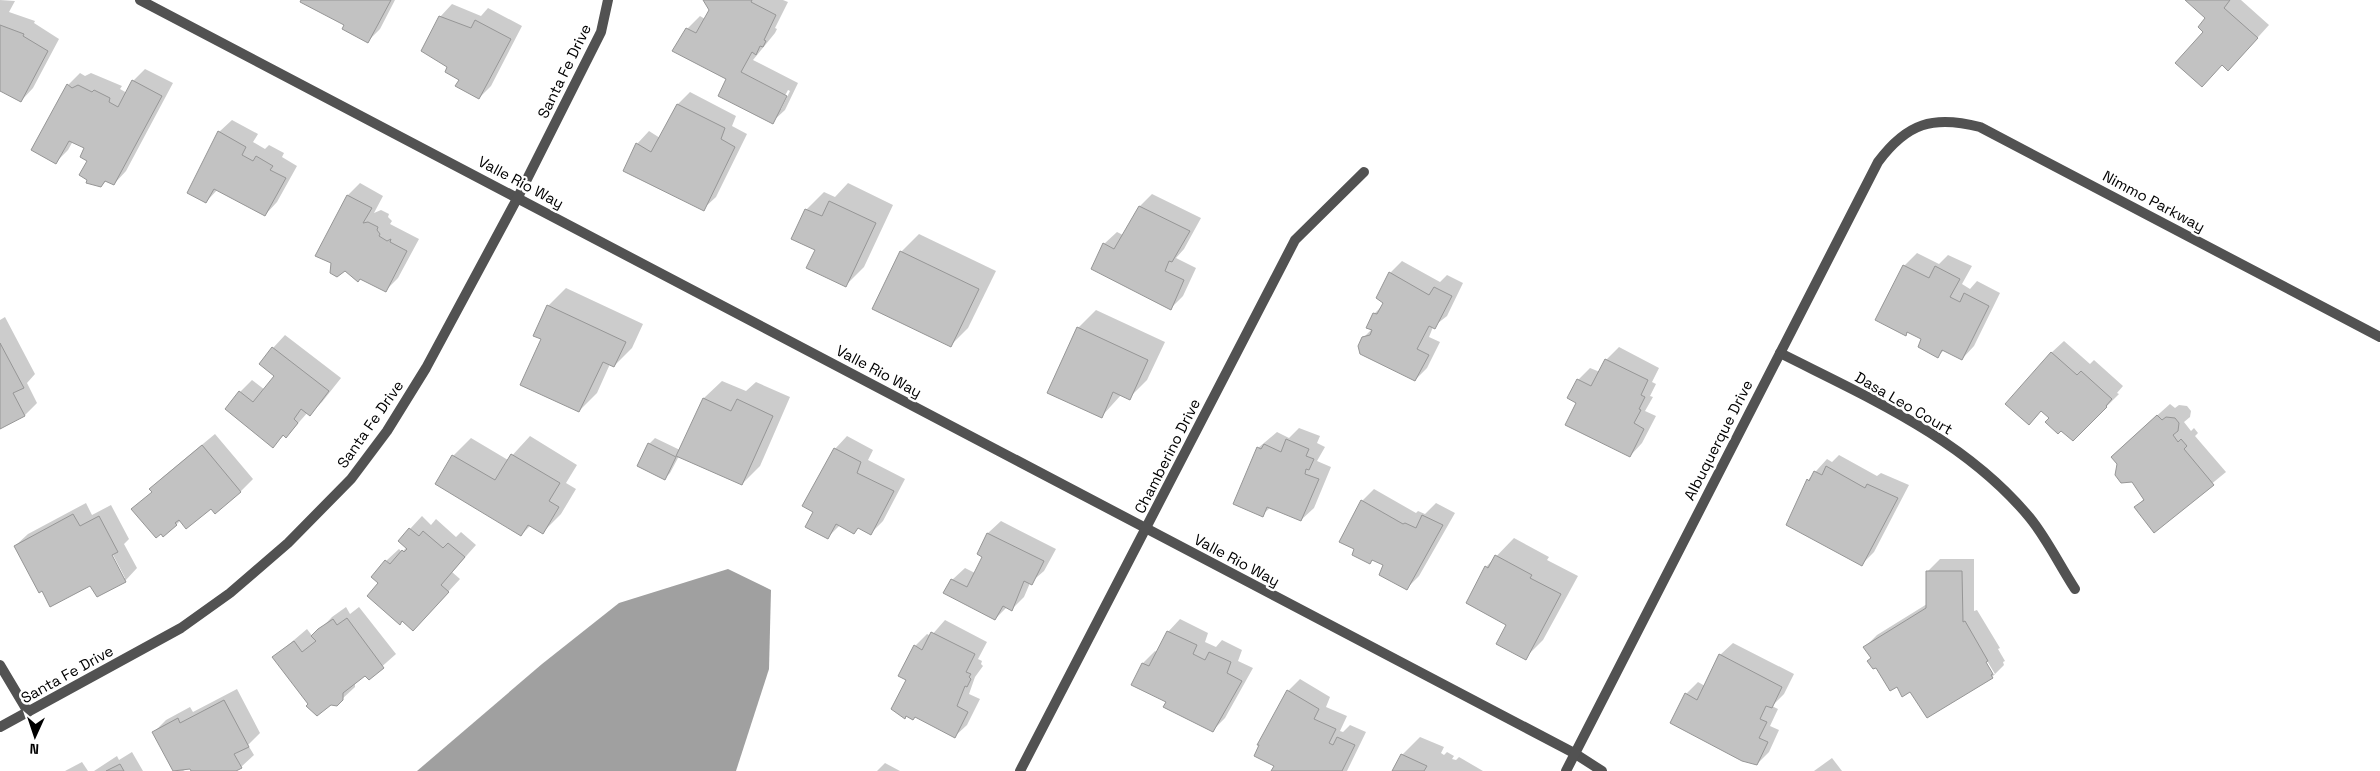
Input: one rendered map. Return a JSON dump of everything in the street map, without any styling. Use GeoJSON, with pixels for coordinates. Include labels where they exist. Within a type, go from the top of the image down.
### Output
{"type":"FeatureCollection","features":[{"type":"Feature","properties":{"kind":"street","name":"Valle Rio Way"},"geometry":{"type":"LineString","coordinates":[[140,0],[1574,754],[1602,771]]}},
{"type":"Feature","properties":{"kind":"street","name":"Santa Fe Drive"},"geometry":{"type":"LineString","coordinates":[[0,727],[181,628],[223,598],[288,544],[351,479],[387,431],[426,368],[518,198],[601,32],[608,0]]}},
{"type":"Feature","properties":{"kind":"street","name":"Nimmo Parkway"},"geometry":{"type":"LineString","coordinates":[[1908,131],[1924,124],[1940,121],[1960,122],[1980,127],[2380,337]]}},
{"type":"Feature","properties":{"kind":"street","name":"Albuquerque Drive"},"geometry":{"type":"LineString","coordinates":[[1566,771],[1878,162],[1892,143],[1908,131]]}},
{"type":"Feature","properties":{"kind":"street","name":"Chamberino Drive"},"geometry":{"type":"LineString","coordinates":[[1020,771],[1295,240],[1364,172]]}},
{"type":"Feature","properties":{"kind":"street","name":"Dasa Leo Court"},"geometry":{"type":"LineString","coordinates":[[1780,353],[1903,416],[1938,437],[1991,478],[2030,519],[2075,589]]}},
{"type":"Feature","properties":{"kind":"street"},"geometry":{"type":"LineString","coordinates":[[0,666],[28,712]]}},
{"type":"Feature","properties":{"kind":"shaded area"},"geometry":{"type":"Polygon","coordinates":[[[728,569],[771,590],[769,669],[736,771],[417,771],[542,664],[619,603],[728,569]]]}},
{"type":"Feature","properties":{"kind":"building"},"geometry":{"type":"Polygon","coordinates":[[[301,0],[391,0],[368,43],[342,29],[344,25],[300,2],[301,0]]]}},
{"type":"Feature","properties":{"kind":"building"},"geometry":{"type":"Polygon","coordinates":[[[703,0],[752,0],[751,2],[776,15],[764,40],[766,41],[763,47],[760,46],[756,55],[752,52],[741,72],[787,96],[773,124],[718,96],[726,79],[672,51],[686,28],[696,33],[709,10],[703,0]]]}},
{"type":"Feature","properties":{"kind":"building"},"geometry":{"type":"Polygon","coordinates":[[[2185,0],[2230,0],[2224,8],[2258,38],[2228,71],[2222,65],[2202,87],[2175,63],[2203,32],[2198,27],[2205,18],[2185,0]]]}},
{"type":"Feature","properties":{"kind":"building"},"geometry":{"type":"Polygon","coordinates":[[[439,16],[471,28],[475,20],[511,39],[479,99],[455,86],[459,80],[445,72],[447,67],[421,51],[439,16]]]}},
{"type":"Feature","properties":{"kind":"building"},"geometry":{"type":"Polygon","coordinates":[[[0,25],[24,34],[23,36],[48,51],[21,102],[0,91],[0,25]]]}},
{"type":"Feature","properties":{"kind":"building"},"geometry":{"type":"Polygon","coordinates":[[[132,80],[162,96],[114,185],[105,181],[101,187],[86,183],[87,180],[79,175],[87,161],[80,157],[84,148],[69,141],[56,164],[31,150],[67,84],[72,88],[78,85],[92,92],[94,90],[110,98],[109,102],[118,107],[132,80]]]}},
{"type":"Feature","properties":{"kind":"building"},"geometry":{"type":"Polygon","coordinates":[[[677,104],[725,128],[721,139],[735,147],[704,211],[623,171],[636,143],[651,152],[677,104]]]}},
{"type":"Feature","properties":{"kind":"building"},"geometry":{"type":"Polygon","coordinates":[[[218,131],[246,147],[242,155],[253,161],[256,156],[273,166],[270,170],[286,178],[265,216],[214,189],[206,203],[187,193],[218,131]]]}},
{"type":"Feature","properties":{"kind":"building"},"geometry":{"type":"Polygon","coordinates":[[[347,195],[372,208],[363,223],[368,222],[378,227],[379,236],[387,241],[391,239],[390,242],[407,251],[386,292],[360,279],[358,282],[345,271],[337,277],[330,273],[331,263],[315,256],[347,195]]]}},
{"type":"Feature","properties":{"kind":"building"},"geometry":{"type":"Polygon","coordinates":[[[829,201],[876,223],[846,287],[806,268],[815,250],[791,239],[805,209],[822,216],[829,201]]]}},
{"type":"Feature","properties":{"kind":"building"},"geometry":{"type":"Polygon","coordinates":[[[1139,206],[1190,231],[1172,262],[1169,261],[1165,271],[1184,280],[1171,310],[1091,269],[1103,243],[1114,249],[1139,206]]]}},
{"type":"Feature","properties":{"kind":"building"},"geometry":{"type":"Polygon","coordinates":[[[900,251],[979,289],[951,347],[872,309],[900,251]]]}},
{"type":"Feature","properties":{"kind":"building"},"geometry":{"type":"Polygon","coordinates":[[[1903,265],[1929,278],[1935,266],[1960,279],[1950,297],[1960,302],[1964,293],[1989,306],[1962,360],[1942,350],[1938,358],[1918,347],[1921,339],[1907,332],[1906,336],[1875,320],[1903,265]]]}},
{"type":"Feature","properties":{"kind":"building"},"geometry":{"type":"Polygon","coordinates":[[[1389,272],[1429,295],[1434,287],[1452,296],[1435,329],[1429,326],[1417,349],[1429,355],[1415,381],[1360,354],[1358,346],[1362,337],[1370,335],[1372,330],[1366,328],[1373,313],[1377,314],[1383,303],[1376,298],[1389,272]]]}},
{"type":"Feature","properties":{"kind":"building"},"geometry":{"type":"Polygon","coordinates":[[[547,305],[626,342],[614,367],[603,362],[579,412],[520,385],[541,339],[533,336],[547,305]]]}},
{"type":"Feature","properties":{"kind":"building"},"geometry":{"type":"Polygon","coordinates":[[[1077,327],[1148,360],[1130,400],[1113,392],[1102,418],[1047,393],[1077,327]]]}},
{"type":"Feature","properties":{"kind":"building"},"geometry":{"type":"Polygon","coordinates":[[[0,343],[24,388],[13,393],[25,416],[0,429],[0,343]]]}},
{"type":"Feature","properties":{"kind":"building"},"geometry":{"type":"Polygon","coordinates":[[[272,347],[329,391],[310,416],[301,409],[294,419],[298,423],[286,438],[283,435],[273,448],[225,409],[239,391],[253,402],[274,376],[259,364],[272,347]]]}},
{"type":"Feature","properties":{"kind":"building"},"geometry":{"type":"Polygon","coordinates":[[[2051,352],[2077,375],[2081,371],[2112,399],[2107,407],[2073,441],[2061,431],[2058,434],[2045,422],[2049,418],[2041,411],[2029,425],[2005,404],[2051,352]]]}},
{"type":"Feature","properties":{"kind":"building"},"geometry":{"type":"Polygon","coordinates":[[[1605,359],[1648,380],[1641,395],[1645,397],[1639,409],[1641,410],[1634,423],[1644,429],[1630,457],[1565,425],[1576,403],[1567,398],[1577,379],[1591,386],[1605,359]]]}},
{"type":"Feature","properties":{"kind":"building"},"geometry":{"type":"Polygon","coordinates":[[[703,398],[731,411],[737,399],[773,416],[742,485],[676,456],[703,398]]]}},
{"type":"Feature","properties":{"kind":"building"},"geometry":{"type":"Polygon","coordinates":[[[2157,415],[2162,420],[2166,417],[2175,418],[2179,423],[2178,431],[2173,435],[2178,442],[2181,439],[2187,446],[2184,449],[2214,485],[2154,533],[2134,507],[2144,500],[2132,482],[2121,483],[2115,475],[2117,464],[2111,457],[2157,415]]]}},
{"type":"Feature","properties":{"kind":"building"},"geometry":{"type":"Polygon","coordinates":[[[1286,439],[1309,449],[1306,456],[1314,459],[1309,470],[1306,469],[1305,474],[1319,479],[1301,521],[1267,507],[1263,517],[1233,504],[1257,447],[1261,449],[1264,444],[1281,452],[1286,439]]]}},
{"type":"Feature","properties":{"kind":"building"},"geometry":{"type":"Polygon","coordinates":[[[648,443],[676,457],[665,480],[637,466],[648,443]]]}},
{"type":"Feature","properties":{"kind":"building"},"geometry":{"type":"Polygon","coordinates":[[[202,445],[241,492],[215,514],[211,509],[186,529],[179,520],[175,523],[177,525],[163,537],[161,534],[156,538],[131,509],[152,492],[149,489],[202,445]]]}},
{"type":"Feature","properties":{"kind":"building"},"geometry":{"type":"Polygon","coordinates":[[[834,448],[861,462],[857,473],[894,491],[871,535],[858,528],[854,534],[836,524],[828,539],[805,527],[813,512],[802,506],[834,448]]]}},
{"type":"Feature","properties":{"kind":"building"},"geometry":{"type":"Polygon","coordinates":[[[511,454],[560,483],[549,501],[559,507],[543,534],[528,525],[521,536],[435,484],[452,455],[495,480],[511,454]]]}},
{"type":"Feature","properties":{"kind":"building"},"geometry":{"type":"Polygon","coordinates":[[[1826,466],[1865,488],[1867,484],[1898,498],[1862,566],[1786,525],[1807,479],[1809,481],[1814,471],[1822,475],[1826,466]]]}},
{"type":"Feature","properties":{"kind":"building"},"geometry":{"type":"Polygon","coordinates":[[[1361,500],[1403,524],[1405,523],[1416,528],[1422,515],[1443,525],[1407,590],[1379,575],[1383,565],[1372,560],[1370,564],[1352,555],[1354,549],[1339,542],[1361,500]]]}},
{"type":"Feature","properties":{"kind":"building"},"geometry":{"type":"Polygon","coordinates":[[[73,514],[80,526],[99,516],[118,552],[112,555],[126,582],[97,597],[90,586],[50,607],[42,591],[39,593],[14,546],[73,514]]]}},
{"type":"Feature","properties":{"kind":"building"},"geometry":{"type":"Polygon","coordinates":[[[409,528],[419,536],[423,531],[443,548],[448,543],[465,557],[441,585],[449,592],[413,631],[402,621],[400,625],[367,596],[378,583],[371,577],[385,560],[390,564],[402,550],[404,552],[407,549],[398,541],[409,528]]]}},
{"type":"Feature","properties":{"kind":"building"},"geometry":{"type":"Polygon","coordinates":[[[987,533],[1044,561],[1032,585],[1024,581],[1012,611],[1003,606],[995,620],[943,593],[951,579],[967,587],[982,557],[977,554],[987,533]]]}},
{"type":"Feature","properties":{"kind":"building"},"geometry":{"type":"Polygon","coordinates":[[[1495,555],[1532,575],[1530,578],[1561,594],[1526,660],[1496,644],[1506,625],[1466,603],[1485,566],[1488,568],[1495,555]]]}},
{"type":"Feature","properties":{"kind":"building"},"geometry":{"type":"Polygon","coordinates":[[[1926,571],[1962,571],[1963,622],[1965,621],[1988,661],[1986,662],[1993,674],[1991,675],[1993,678],[1927,718],[1910,692],[1902,697],[1897,687],[1890,691],[1876,668],[1873,669],[1867,661],[1871,658],[1863,647],[1926,608],[1926,571]]]}},
{"type":"Feature","properties":{"kind":"building"},"geometry":{"type":"Polygon","coordinates":[[[347,618],[384,668],[369,680],[365,676],[343,693],[343,700],[337,706],[331,705],[317,716],[306,706],[308,704],[272,657],[294,641],[302,652],[316,641],[311,636],[318,629],[333,619],[337,625],[347,618]]]}},
{"type":"Feature","properties":{"kind":"building"},"geometry":{"type":"Polygon","coordinates":[[[1167,631],[1197,645],[1193,654],[1205,660],[1209,652],[1231,662],[1227,673],[1242,681],[1213,732],[1163,707],[1166,702],[1131,685],[1142,663],[1149,666],[1167,631]]]}},
{"type":"Feature","properties":{"kind":"building"},"geometry":{"type":"Polygon","coordinates":[[[931,632],[975,654],[966,672],[971,674],[969,677],[971,679],[967,687],[965,686],[957,706],[968,712],[955,738],[915,717],[913,720],[906,716],[905,719],[891,709],[906,680],[898,676],[914,645],[922,650],[931,632]]]}},
{"type":"Feature","properties":{"kind":"building"},"geometry":{"type":"Polygon","coordinates":[[[1719,654],[1782,687],[1772,708],[1766,706],[1760,719],[1767,722],[1759,738],[1768,742],[1757,765],[1742,761],[1670,723],[1685,693],[1697,700],[1719,654]]]}},
{"type":"Feature","properties":{"kind":"building"},"geometry":{"type":"Polygon","coordinates":[[[1287,690],[1319,709],[1314,719],[1336,729],[1329,743],[1333,745],[1337,737],[1355,745],[1342,771],[1271,771],[1274,766],[1254,756],[1259,745],[1257,745],[1287,690]]]}},
{"type":"Feature","properties":{"kind":"building"},"geometry":{"type":"Polygon","coordinates":[[[224,700],[249,747],[234,754],[242,768],[236,771],[191,771],[190,769],[173,771],[152,732],[178,718],[180,723],[224,700]]]}},
{"type":"Feature","properties":{"kind":"building"},"geometry":{"type":"Polygon","coordinates":[[[1401,754],[1427,766],[1424,771],[1392,771],[1401,754]]]}},
{"type":"Feature","properties":{"kind":"building"},"geometry":{"type":"Polygon","coordinates":[[[120,764],[124,771],[106,771],[120,764]]]}}]}
